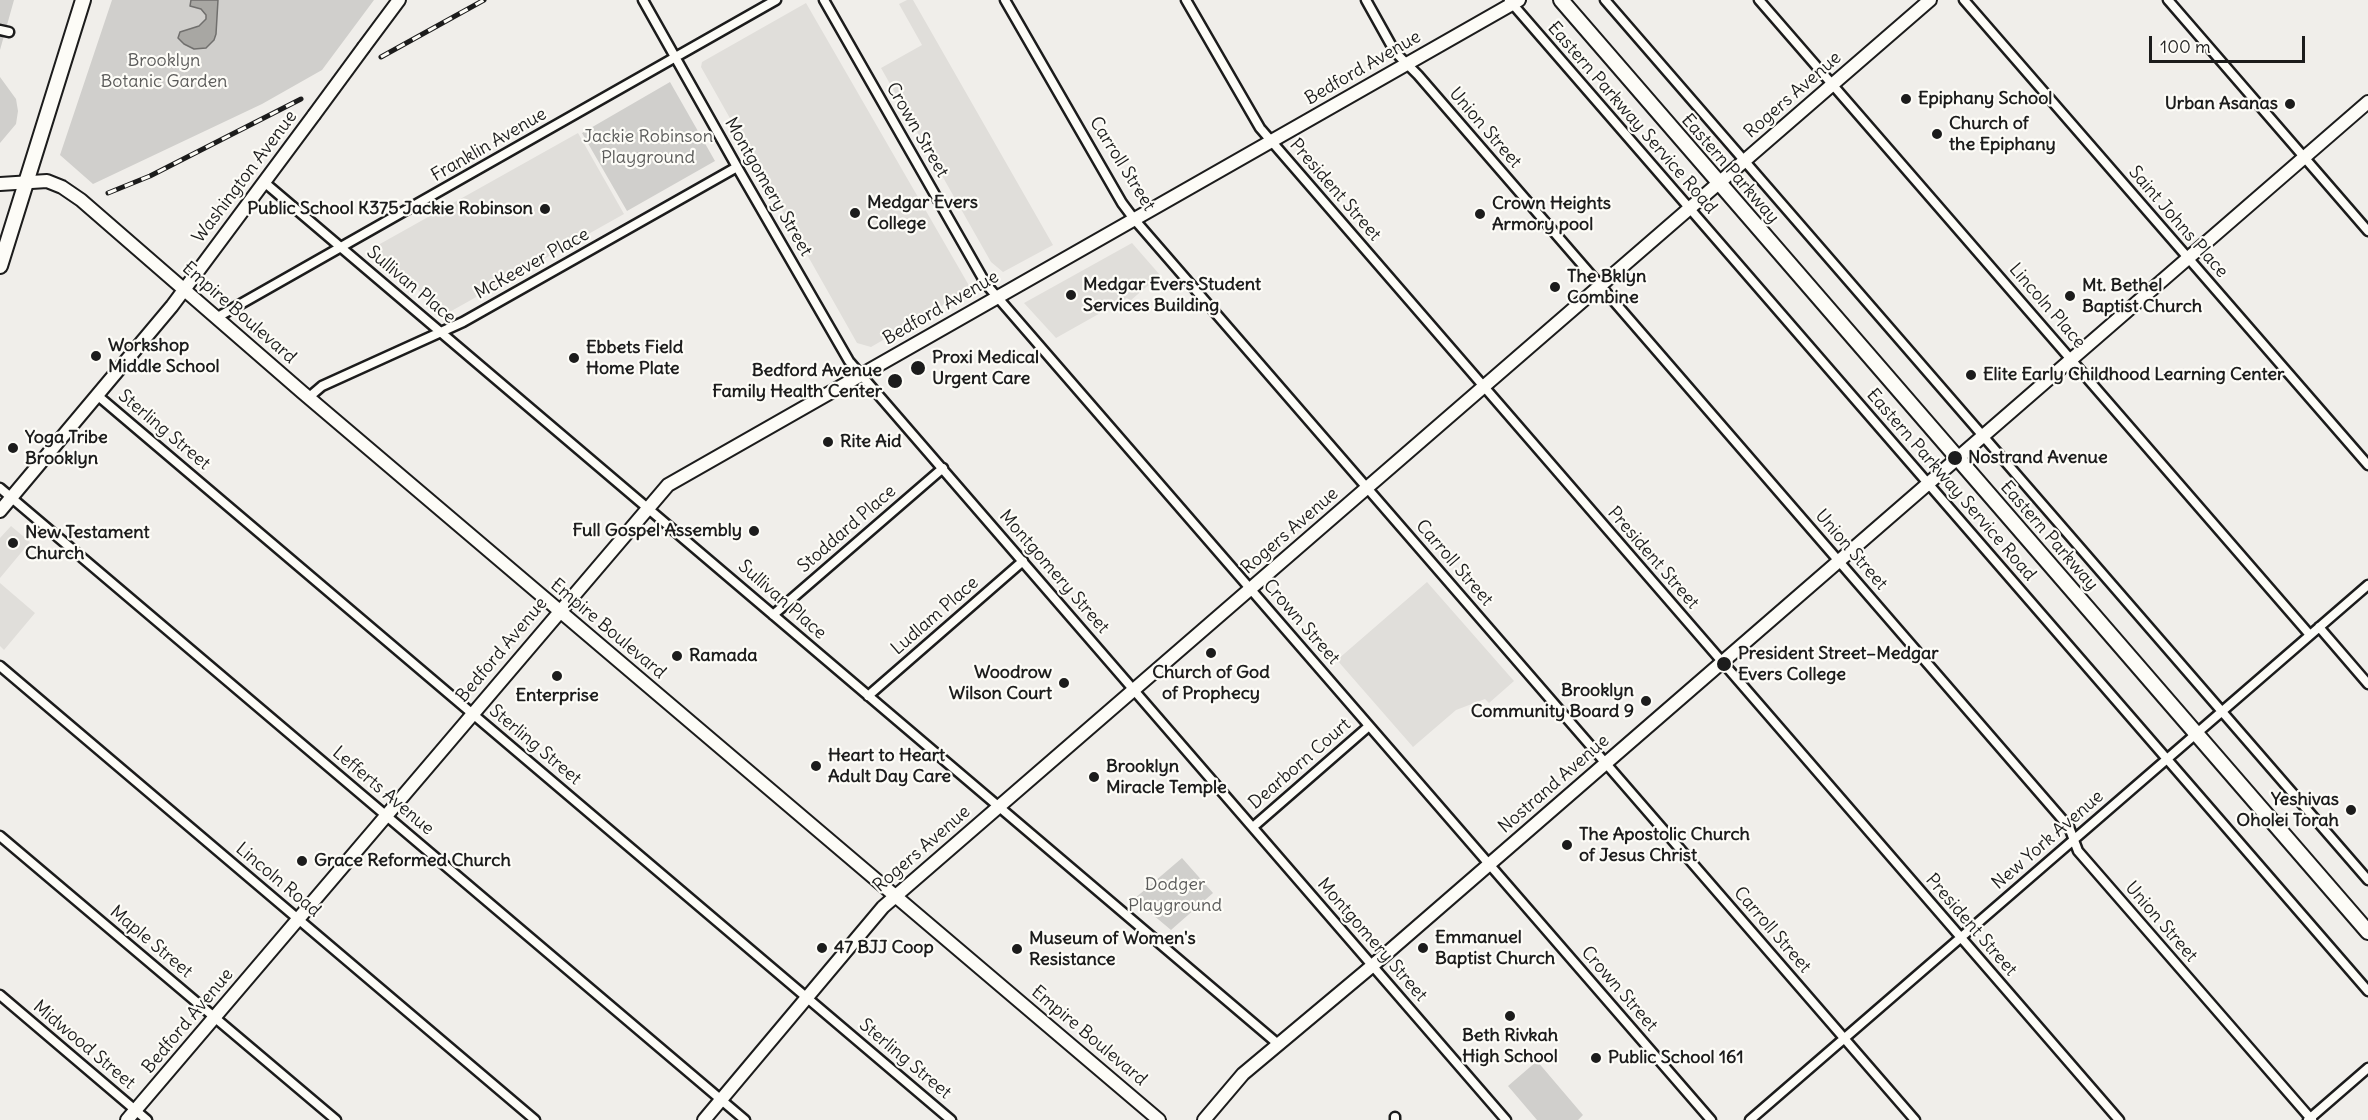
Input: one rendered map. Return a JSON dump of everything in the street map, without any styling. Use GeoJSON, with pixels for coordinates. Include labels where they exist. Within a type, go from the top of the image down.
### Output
{"type":"FeatureCollection","features":[{"type":"Feature","properties":{"kind":"main road"},"geometry":{"type":"LineString","coordinates":[[0,266],[83,0]]}},
{"type":"Feature","properties":{"kind":"main road","name":"Washington Avenue"},"geometry":{"type":"LineString","coordinates":[[0,511],[184,290],[399,0]]}},
{"type":"Feature","properties":{"kind":"main road","name":"Eastern Parkway"},"geometry":{"type":"LineString","coordinates":[[1561,0],[2368,932]]}},
{"type":"Feature","properties":{"kind":"main road","name":"Rogers Avenue"},"geometry":{"type":"LineString","coordinates":[[704,1120],[882,908],[1930,0]]}},
{"type":"Feature","properties":{"kind":"main road","name":"Bedford Avenue"},"geometry":{"type":"LineString","coordinates":[[131,1115],[559,610],[668,485],[1513,1]]}},
{"type":"Feature","properties":{"kind":"main road","name":"Nostrand Avenue"},"geometry":{"type":"LineString","coordinates":[[1204,1120],[1243,1074],[1372,966],[2368,102]]}},
{"type":"Feature","properties":{"kind":"main road","name":"Empire Boulevard"},"geometry":{"type":"LineString","coordinates":[[0,184],[47,181],[62,187],[81,200],[308,398],[1160,1120]]}},
{"type":"Feature","properties":{"kind":"street","name":"Montgomery Street"},"geometry":{"type":"LineString","coordinates":[[643,0],[849,361],[1506,1120]]}},
{"type":"Feature","properties":{"kind":"street","name":"Franklin Avenue"},"geometry":{"type":"LineString","coordinates":[[216,318],[776,0]]}},
{"type":"Feature","properties":{"kind":"street","name":"Crown Street"},"geometry":{"type":"LineString","coordinates":[[824,0],[986,284],[1711,1120]]}},
{"type":"Feature","properties":{"kind":"street","name":"Carroll Street"},"geometry":{"type":"LineString","coordinates":[[1005,0],[1122,203],[1134,219],[1915,1120]]}},
{"type":"Feature","properties":{"kind":"street","name":"President Street"},"geometry":{"type":"LineString","coordinates":[[1186,0],[1260,128],[2119,1120]]}},
{"type":"Feature","properties":{"kind":"street","name":"Union Street"},"geometry":{"type":"LineString","coordinates":[[1366,0],[1395,52],[2069,827],[2078,851],[2310,1119]]}},
{"type":"Feature","properties":{"kind":"street"},"geometry":{"type":"LineString","coordinates":[[1605,0],[2368,880]]}},
{"type":"Feature","properties":{"kind":"street","name":"Lincoln Place"},"geometry":{"type":"LineString","coordinates":[[1759,0],[2310,635]]}},
{"type":"Feature","properties":{"kind":"street","name":"Saint Johns Place"},"geometry":{"type":"LineString","coordinates":[[1964,0],[2368,465]]}},
{"type":"Feature","properties":{"kind":"street"},"geometry":{"type":"LineString","coordinates":[[2168,0],[2368,231]]}},
{"type":"Feature","properties":{"kind":"street","name":"Eastern Parkway Service Road"},"geometry":{"type":"LineString","coordinates":[[1513,1],[1689,209],[2368,991]]}},
{"type":"Feature","properties":{"kind":"street","name":"McKeever Place"},"geometry":{"type":"LineString","coordinates":[[308,398],[322,386],[441,332],[483,310],[737,167]]}},
{"type":"Feature","properties":{"kind":"street","name":"Sullivan Place"},"geometry":{"type":"LineString","coordinates":[[264,182],[1278,1044]]}},
{"type":"Feature","properties":{"kind":"street","name":"Sterling Street"},"geometry":{"type":"LineString","coordinates":[[97,395],[951,1120]]}},
{"type":"Feature","properties":{"kind":"street","name":"Stoddard Place"},"geometry":{"type":"LineString","coordinates":[[773,615],[943,468]]}},
{"type":"Feature","properties":{"kind":"street","name":"Lefferts Avenue"},"geometry":{"type":"LineString","coordinates":[[0,488],[745,1120]]}},
{"type":"Feature","properties":{"kind":"street","name":"Ludlam Place"},"geometry":{"type":"LineString","coordinates":[[868,696],[1023,561]]}},
{"type":"Feature","properties":{"kind":"street","name":"New York Avenue"},"geometry":{"type":"LineString","coordinates":[[1750,1120],[2368,585]]}},
{"type":"Feature","properties":{"kind":"street"},"geometry":{"type":"LineString","coordinates":[[2319,627],[2368,684]]}},
{"type":"Feature","properties":{"kind":"street","name":"Lincoln Road"},"geometry":{"type":"LineString","coordinates":[[0,666],[535,1120]]}},
{"type":"Feature","properties":{"kind":"street","name":"Dearborn Court"},"geometry":{"type":"LineString","coordinates":[[1253,827],[1369,726]]}},
{"type":"Feature","properties":{"kind":"street","name":"Maple Street"},"geometry":{"type":"LineString","coordinates":[[0,836],[336,1120]]}},
{"type":"Feature","properties":{"kind":"street","name":"Midwood Street"},"geometry":{"type":"LineString","coordinates":[[0,995],[131,1115],[147,1120]]}},
{"type":"Feature","properties":{"kind":"street"},"geometry":{"type":"LineString","coordinates":[[2310,1119],[2368,1068]]}},
{"type":"Feature","properties":{"kind":"shaded area"},"geometry":{"type":"Polygon","coordinates":[[[191,0],[218,0],[216,34],[214,40],[206,48],[194,49],[178,38],[180,32],[199,26],[206,19],[201,9],[190,6],[191,0]]]}},
{"type":"Feature","properties":{"kind":"shaded area","name":"Medgar Evers College"},"geometry":{"type":"Polygon","coordinates":[[[913,0],[1053,245],[1003,272],[991,262],[881,68],[922,45],[899,4],[913,0]]]}},
{"type":"Feature","properties":{"kind":"shaded area","name":"Medgar Evers College"},"geometry":{"type":"Polygon","coordinates":[[[806,3],[971,289],[871,347],[857,343],[701,67],[702,62],[806,3]]]}},
{"type":"Feature","properties":{"kind":"shaded area"},"geometry":{"type":"Polygon","coordinates":[[[578,133],[624,214],[446,314],[371,249],[578,133]]]}},
{"type":"Feature","properties":{"kind":"shaded area"},"geometry":{"type":"Polygon","coordinates":[[[1132,243],[1160,275],[1130,301],[1127,298],[1056,338],[1024,303],[1132,243]]]}},
{"type":"Feature","properties":{"kind":"shaded area"},"geometry":{"type":"Polygon","coordinates":[[[11,526],[30,542],[0,578],[0,538],[11,526]]]}},
{"type":"Feature","properties":{"kind":"shaded area"},"geometry":{"type":"Polygon","coordinates":[[[1427,582],[1514,681],[1489,703],[1485,699],[1456,710],[1413,747],[1337,660],[1427,582]]]}},
{"type":"Feature","properties":{"kind":"shaded area"},"geometry":{"type":"Polygon","coordinates":[[[0,583],[35,613],[4,650],[0,646],[0,583]]]}},
{"type":"Feature","properties":{"kind":"green space"},"geometry":{"type":"Polygon","coordinates":[[[0,0],[14,0],[0,50],[0,0]]]}},
{"type":"Feature","properties":{"kind":"green space","name":"Brooklyn Botanic Garden"},"geometry":{"type":"Polygon","coordinates":[[[112,0],[374,0],[322,70],[262,104],[93,184],[60,155],[112,0]]]}},
{"type":"Feature","properties":{"kind":"green space"},"geometry":{"type":"Polygon","coordinates":[[[0,77],[16,99],[18,111],[16,124],[0,143],[0,77]]]}},
{"type":"Feature","properties":{"kind":"green space","name":"Jackie Robinson Playground"},"geometry":{"type":"Polygon","coordinates":[[[670,82],[715,161],[627,211],[582,133],[670,82]]]}},
{"type":"Feature","properties":{"kind":"green space","name":"Dodger Playground"},"geometry":{"type":"Polygon","coordinates":[[[1182,858],[1213,893],[1171,930],[1134,899],[1182,858]]]}},
{"type":"Feature","properties":{"kind":"green space"},"geometry":{"type":"Polygon","coordinates":[[[1537,1061],[1583,1115],[1578,1120],[1537,1120],[1508,1086],[1537,1061]]]}},
{"type":"Feature","properties":{"kind":"railway"},"geometry":{"type":"LineString","coordinates":[[381,57],[484,0]]}},
{"type":"Feature","properties":{"kind":"railway"},"geometry":{"type":"LineString","coordinates":[[108,193],[150,176],[301,99]]}},
{"type":"Feature","properties":{"kind":"place","name":"Epiphany School"},"geometry":{"type":"Point","coordinates":[1906,99]}},
{"type":"Feature","properties":{"kind":"place","name":"Urban Asanas"},"geometry":{"type":"Point","coordinates":[2290,104]}},
{"type":"Feature","properties":{"kind":"place","name":"Church of the Epiphany"},"geometry":{"type":"Point","coordinates":[1937,134]}},
{"type":"Feature","properties":{"kind":"place","name":"Public School K375 Jackie Robinson"},"geometry":{"type":"Point","coordinates":[545,209]}},
{"type":"Feature","properties":{"kind":"place","name":"Medgar Evers College"},"geometry":{"type":"Point","coordinates":[855,213]}},
{"type":"Feature","properties":{"kind":"place","name":"Crown Heights Armory pool"},"geometry":{"type":"Point","coordinates":[1480,214]}},
{"type":"Feature","properties":{"kind":"place","name":"The Bklyn Combine"},"geometry":{"type":"Point","coordinates":[1555,287]}},
{"type":"Feature","properties":{"kind":"place","name":"Medgar Evers Student Services Building"},"geometry":{"type":"Point","coordinates":[1071,295]}},
{"type":"Feature","properties":{"kind":"place","name":"Mt. Bethel Baptist Church"},"geometry":{"type":"Point","coordinates":[2070,296]}},
{"type":"Feature","properties":{"kind":"place","name":"Workshop Middle School"},"geometry":{"type":"Point","coordinates":[96,356]}},
{"type":"Feature","properties":{"kind":"place","name":"Ebbets Field Home Plate"},"geometry":{"type":"Point","coordinates":[574,358]}},
{"type":"Feature","properties":{"kind":"place","name":"Proxi Medical Urgent Care"},"geometry":{"type":"Point","coordinates":[918,368]}},
{"type":"Feature","properties":{"kind":"place","name":"Elite Early Childhood Learning Center"},"geometry":{"type":"Point","coordinates":[1971,375]}},
{"type":"Feature","properties":{"kind":"place","name":"Bedford Avenue Family Health Center"},"geometry":{"type":"Point","coordinates":[895,381]}},
{"type":"Feature","properties":{"kind":"place","name":"Rite Aid"},"geometry":{"type":"Point","coordinates":[828,442]}},
{"type":"Feature","properties":{"kind":"place","name":"Yoga Tribe Brooklyn"},"geometry":{"type":"Point","coordinates":[13,448]}},
{"type":"Feature","properties":{"kind":"place","name":"Nostrand Avenue"},"geometry":{"type":"Point","coordinates":[1955,458]}},
{"type":"Feature","properties":{"kind":"place","name":"Full Gospel Assembly"},"geometry":{"type":"Point","coordinates":[754,531]}},
{"type":"Feature","properties":{"kind":"place","name":"New Testament Church"},"geometry":{"type":"Point","coordinates":[13,543]}},
{"type":"Feature","properties":{"kind":"place","name":"Church of God of Prophecy"},"geometry":{"type":"Point","coordinates":[1211,653]}},
{"type":"Feature","properties":{"kind":"place","name":"Ramada"},"geometry":{"type":"Point","coordinates":[677,656]}},
{"type":"Feature","properties":{"kind":"place","name":"President Street–Medgar Evers College"},"geometry":{"type":"Point","coordinates":[1724,664]}},
{"type":"Feature","properties":{"kind":"place","name":"Enterprise"},"geometry":{"type":"Point","coordinates":[557,676]}},
{"type":"Feature","properties":{"kind":"place","name":"Woodrow Wilson Court"},"geometry":{"type":"Point","coordinates":[1064,683]}},
{"type":"Feature","properties":{"kind":"place","name":"Brooklyn Community Board 9"},"geometry":{"type":"Point","coordinates":[1646,701]}},
{"type":"Feature","properties":{"kind":"place","name":"Heart to Heart Adult Day Care"},"geometry":{"type":"Point","coordinates":[816,766]}},
{"type":"Feature","properties":{"kind":"place","name":"Brooklyn Miracle Temple"},"geometry":{"type":"Point","coordinates":[1094,777]}},
{"type":"Feature","properties":{"kind":"place","name":"Yeshivas Oholei Torah"},"geometry":{"type":"Point","coordinates":[2351,810]}},
{"type":"Feature","properties":{"kind":"place","name":"The Apostolic Church of Jesus Christ"},"geometry":{"type":"Point","coordinates":[1567,845]}},
{"type":"Feature","properties":{"kind":"place","name":"Grace Reformed Church"},"geometry":{"type":"Point","coordinates":[302,861]}},
{"type":"Feature","properties":{"kind":"place","name":"47 BJJ Coop"},"geometry":{"type":"Point","coordinates":[822,948]}},
{"type":"Feature","properties":{"kind":"place","name":"Emmanuel Baptist Church"},"geometry":{"type":"Point","coordinates":[1423,948]}},
{"type":"Feature","properties":{"kind":"place","name":"Museum of Women's Resistance"},"geometry":{"type":"Point","coordinates":[1017,949]}},
{"type":"Feature","properties":{"kind":"place","name":"Beth Rivkah High School"},"geometry":{"type":"Point","coordinates":[1510,1016]}},
{"type":"Feature","properties":{"kind":"place","name":"Public School 161"},"geometry":{"type":"Point","coordinates":[1596,1058]}}]}
